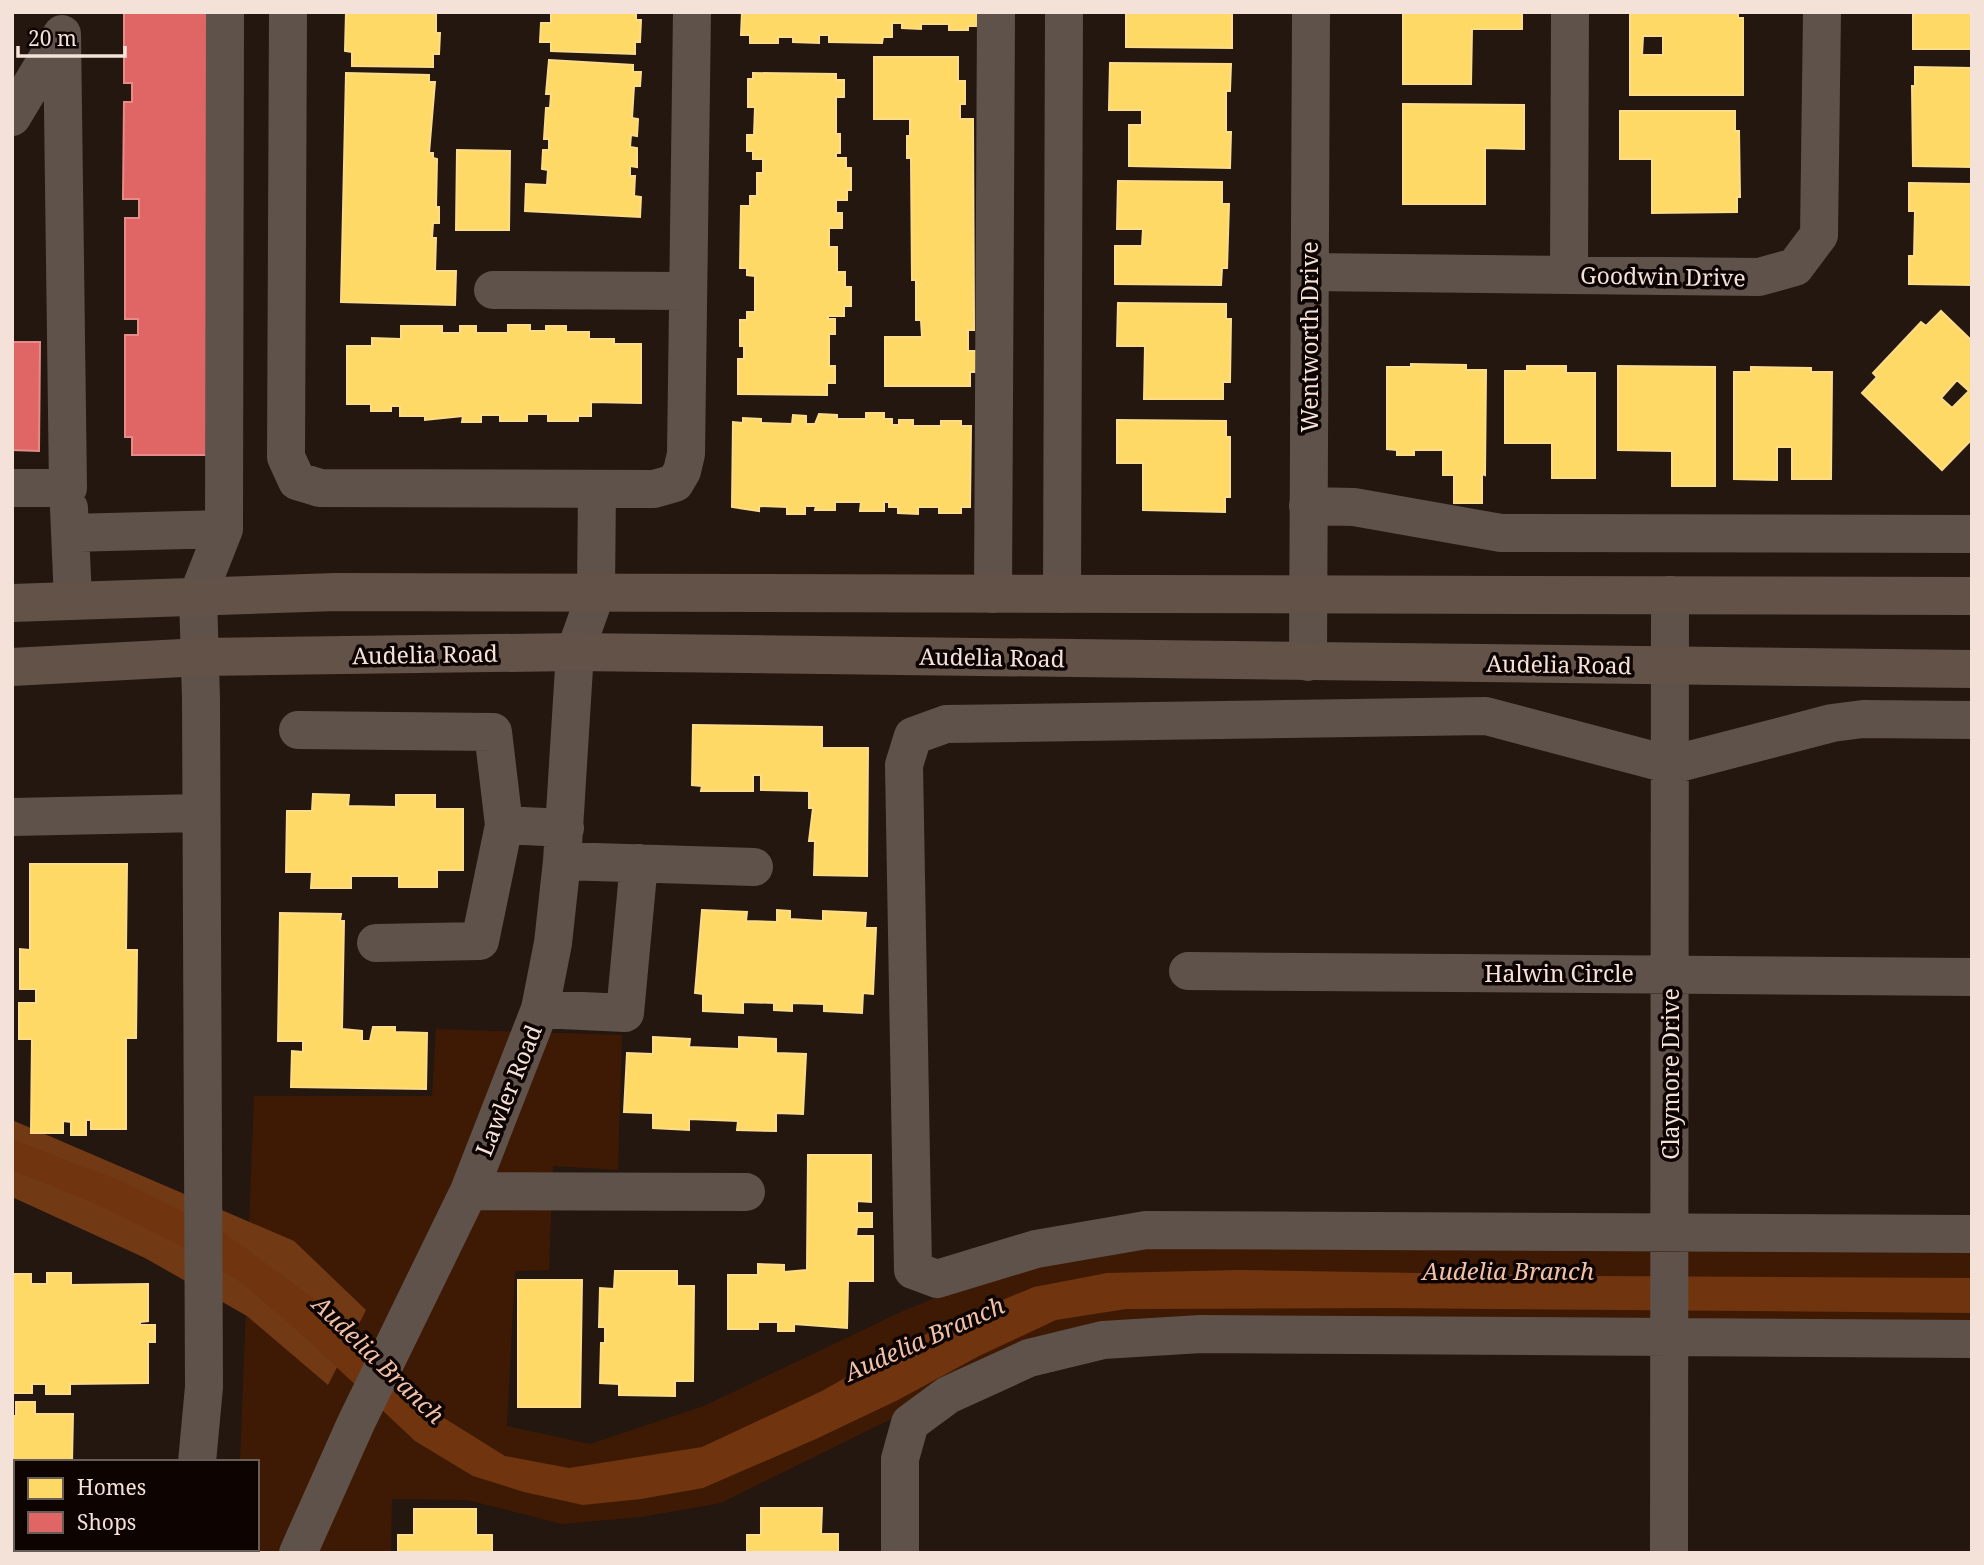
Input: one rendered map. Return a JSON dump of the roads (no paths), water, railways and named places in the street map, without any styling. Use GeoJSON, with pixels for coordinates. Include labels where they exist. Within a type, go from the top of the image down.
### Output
{"type":"FeatureCollection","features":[{"type":"Feature","properties":{"kind":"main road"},"geometry":{"type":"LineString","coordinates":[[12,603],[336,592],[1972,596]]}},
{"type":"Feature","properties":{"kind":"main road","name":"Audelia Road"},"geometry":{"type":"LineString","coordinates":[[12,667],[201,657],[575,652],[1972,670]]}},
{"type":"Feature","properties":{"kind":"street"},"geometry":{"type":"LineString","coordinates":[[197,1460],[204,1387],[201,657],[198,595],[225,529],[225,12]]}},
{"type":"Feature","properties":{"kind":"street"},"geometry":{"type":"LineString","coordinates":[[288,12],[286,457],[297,481],[320,488],[581,489],[654,489],[675,483],[682,471],[686,454],[692,12]]}},
{"type":"Feature","properties":{"kind":"street"},"geometry":{"type":"LineString","coordinates":[[993,594],[996,12]]}},
{"type":"Feature","properties":{"kind":"street"},"geometry":{"type":"LineString","coordinates":[[1062,594],[1064,12]]}},
{"type":"Feature","properties":{"kind":"street","name":"Wentworth Drive"},"geometry":{"type":"LineString","coordinates":[[1308,662],[1311,12]]}},
{"type":"Feature","properties":{"kind":"street"},"geometry":{"type":"LineString","coordinates":[[1569,275],[1570,12]]}},
{"type":"Feature","properties":{"kind":"street","name":"Goodwin Drive"},"geometry":{"type":"LineString","coordinates":[[1310,272],[1759,278],[1795,267],[1819,235],[1822,12]]}},
{"type":"Feature","properties":{"kind":"street"},"geometry":{"type":"LineString","coordinates":[[12,117],[59,23]]}},
{"type":"Feature","properties":{"kind":"street"},"geometry":{"type":"LineString","coordinates":[[59,23],[69,533],[73,600]]}},
{"type":"Feature","properties":{"kind":"street"},"geometry":{"type":"LineString","coordinates":[[493,290],[688,291]]}},
{"type":"Feature","properties":{"kind":"street"},"geometry":{"type":"LineString","coordinates":[[12,488],[68,488]]}},
{"type":"Feature","properties":{"kind":"street","name":"Lawler Road"},"geometry":{"type":"LineString","coordinates":[[298,1553],[356,1423],[469,1191],[540,1009],[553,943],[563,844],[575,652],[596,593],[581,489]]}},
{"type":"Feature","properties":{"kind":"street"},"geometry":{"type":"LineString","coordinates":[[1308,506],[1354,507],[1501,533],[1972,534]]}},
{"type":"Feature","properties":{"kind":"street"},"geometry":{"type":"LineString","coordinates":[[69,533],[225,529]]}},
{"type":"Feature","properties":{"kind":"street","name":"Claymore Drive"},"geometry":{"type":"LineString","coordinates":[[1669,1553],[1670,595]]}},
{"type":"Feature","properties":{"kind":"street"},"geometry":{"type":"LineString","coordinates":[[1972,720],[1852,720],[1671,765],[1486,716],[946,724],[913,736],[904,765],[914,1270],[936,1279],[1036,1249],[1146,1230],[1670,1249],[1972,1234]]}},
{"type":"Feature","properties":{"kind":"street"},"geometry":{"type":"LineString","coordinates":[[298,730],[493,732],[504,825],[480,941],[376,943]]}},
{"type":"Feature","properties":{"kind":"street"},"geometry":{"type":"LineString","coordinates":[[12,817],[202,820]]}},
{"type":"Feature","properties":{"kind":"street"},"geometry":{"type":"LineString","coordinates":[[504,825],[563,844],[639,863],[754,867]]}},
{"type":"Feature","properties":{"kind":"street"},"geometry":{"type":"LineString","coordinates":[[540,1009],[625,1013],[639,863]]}},
{"type":"Feature","properties":{"kind":"street","name":"Halwin Circle"},"geometry":{"type":"LineString","coordinates":[[1188,971],[1972,976]]}},
{"type":"Feature","properties":{"kind":"street"},"geometry":{"type":"LineString","coordinates":[[469,1191],[746,1192]]}},
{"type":"Feature","properties":{"kind":"street"},"geometry":{"type":"LineString","coordinates":[[900,1553],[900,1459],[911,1423],[948,1395],[1029,1358],[1103,1340],[1201,1334],[1670,1329],[1972,1339]]}},
{"type":"Feature","properties":{"kind":"water","name":"Audelia Branch"},"geometry":{"type":"Polygon","coordinates":[[[12,1139],[126,1183],[226,1234],[325,1307],[428,1408],[505,1456],[569,1468],[702,1447],[822,1391],[896,1349],[959,1318],[1034,1287],[1107,1273],[1239,1270],[1596,1276],[1972,1278],[1972,1313],[1388,1308],[1126,1309],[1056,1320],[979,1356],[898,1400],[703,1488],[641,1499],[583,1505],[524,1492],[473,1476],[415,1441],[245,1285],[182,1246],[100,1206],[12,1170],[12,1139]]]}}]}
